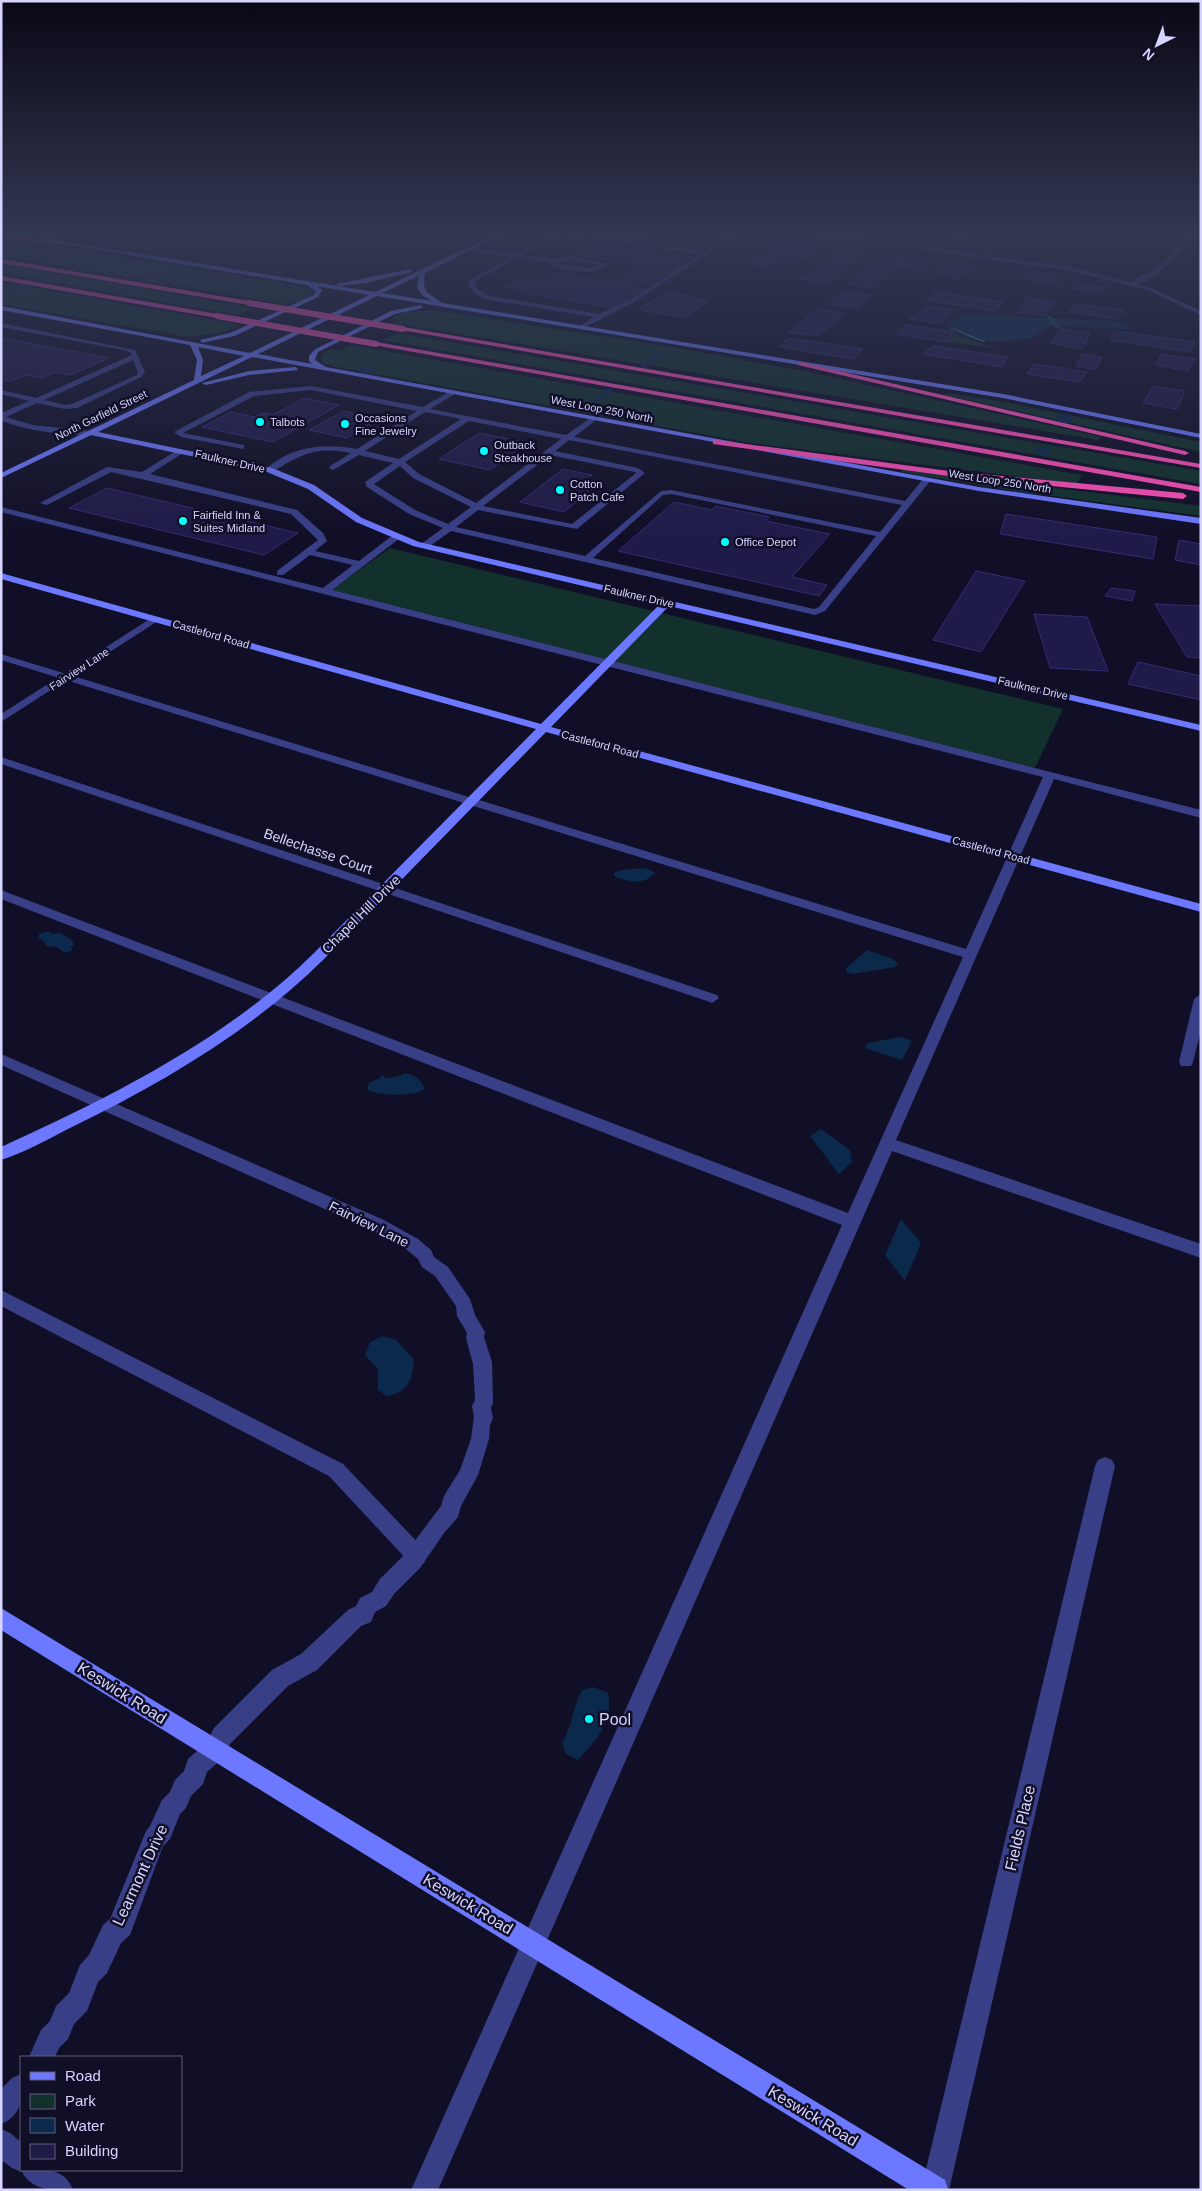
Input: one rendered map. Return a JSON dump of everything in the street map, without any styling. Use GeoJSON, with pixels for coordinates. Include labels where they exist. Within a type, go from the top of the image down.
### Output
{"type":"FeatureCollection","features":[{"type":"Feature","properties":{"kind":"highway"},"geometry":{"type":"LineString","coordinates":[[309,332],[1201,490]]}},
{"type":"Feature","properties":{"kind":"highway"},"geometry":{"type":"LineString","coordinates":[[422,332],[1201,466]]}},
{"type":"Feature","properties":{"kind":"highway"},"geometry":{"type":"LineString","coordinates":[[800,364],[1193,455]]}},
{"type":"Feature","properties":{"kind":"highway"},"geometry":{"type":"LineString","coordinates":[[716,442],[922,470],[1201,497]]}},
{"type":"Feature","properties":{"kind":"main road","name":"West Loop 250 North"},"geometry":{"type":"LineString","coordinates":[[131,332],[927,480],[1026,497],[1201,521]]}},
{"type":"Feature","properties":{"kind":"main road"},"geometry":{"type":"LineString","coordinates":[[178,341],[211,341],[240,332]]}},
{"type":"Feature","properties":{"kind":"main road","name":"North Garfield Street"},"geometry":{"type":"LineString","coordinates":[[1,476],[298,332]]}},
{"type":"Feature","properties":{"kind":"main road"},"geometry":{"type":"LineString","coordinates":[[323,368],[312,361],[313,354],[354,332]]}},
{"type":"Feature","properties":{"kind":"main road"},"geometry":{"type":"LineString","coordinates":[[606,332],[1003,396],[1201,436]]}},
{"type":"Feature","properties":{"kind":"main road"},"geometry":{"type":"LineString","coordinates":[[193,344],[200,360],[197,380]]}},
{"type":"Feature","properties":{"kind":"main road"},"geometry":{"type":"LineString","coordinates":[[182,388],[249,373],[283,369],[332,370]]}},
{"type":"Feature","properties":{"kind":"main road","name":"Faulkner Drive"},"geometry":{"type":"LineString","coordinates":[[91,432],[269,470],[311,487],[350,515],[396,537],[424,546],[1201,728]]}},
{"type":"Feature","properties":{"kind":"main road","name":"Castleford Road"},"geometry":{"type":"LineString","coordinates":[[1,576],[543,728],[1201,908]]}},
{"type":"Feature","properties":{"kind":"main road","name":"Chapel Hill Drive"},"geometry":{"type":"LineString","coordinates":[[1,1154],[103,1105],[178,1064],[226,1033],[290,984],[386,890],[667,603]]}},
{"type":"Feature","properties":{"kind":"main road","name":"Keswick Road"},"geometry":{"type":"LineString","coordinates":[[1,1618],[935,2190]]}},
{"type":"Feature","properties":{"kind":"street"},"geometry":{"type":"LineString","coordinates":[[1,392],[65,408],[74,406],[138,376],[142,372],[133,351],[40,332]]}},
{"type":"Feature","properties":{"kind":"street"},"geometry":{"type":"LineString","coordinates":[[1,416],[136,356]]}},
{"type":"Feature","properties":{"kind":"street"},"geometry":{"type":"LineString","coordinates":[[242,447],[181,435],[178,432],[252,394],[310,388],[908,504]]}},
{"type":"Feature","properties":{"kind":"street"},"geometry":{"type":"LineString","coordinates":[[333,468],[452,392]]}},
{"type":"Feature","properties":{"kind":"street"},"geometry":{"type":"LineString","coordinates":[[1,416],[20,414],[28,416]]}},
{"type":"Feature","properties":{"kind":"street"},"geometry":{"type":"LineString","coordinates":[[1,416],[8,421],[54,431],[73,430],[91,432]]}},
{"type":"Feature","properties":{"kind":"street"},"geometry":{"type":"LineString","coordinates":[[468,418],[369,482],[370,485],[412,512],[449,528],[815,612],[822,609],[927,480]]}},
{"type":"Feature","properties":{"kind":"street"},"geometry":{"type":"LineString","coordinates":[[424,546],[592,419]]}},
{"type":"Feature","properties":{"kind":"street"},"geometry":{"type":"LineString","coordinates":[[46,420],[68,425],[73,430]]}},
{"type":"Feature","properties":{"kind":"street"},"geometry":{"type":"LineString","coordinates":[[269,470],[308,448],[325,445],[400,462],[416,476],[477,507],[574,527],[641,473],[638,470],[548,452]]}},
{"type":"Feature","properties":{"kind":"street"},"geometry":{"type":"LineString","coordinates":[[142,475],[182,451]]}},
{"type":"Feature","properties":{"kind":"street"},"geometry":{"type":"LineString","coordinates":[[44,503],[110,469],[198,488],[294,512],[323,541],[280,573]]}},
{"type":"Feature","properties":{"kind":"street"},"geometry":{"type":"LineString","coordinates":[[198,488],[198,494],[206,499]]}},
{"type":"Feature","properties":{"kind":"street"},"geometry":{"type":"LineString","coordinates":[[587,559],[661,493],[671,492],[882,535]]}},
{"type":"Feature","properties":{"kind":"street"},"geometry":{"type":"LineString","coordinates":[[228,504],[246,506],[258,503]]}},
{"type":"Feature","properties":{"kind":"street"},"geometry":{"type":"LineString","coordinates":[[1,509],[1050,774],[1201,814]]}},
{"type":"Feature","properties":{"kind":"street"},"geometry":{"type":"LineString","coordinates":[[326,590],[396,537]]}},
{"type":"Feature","properties":{"kind":"street"},"geometry":{"type":"LineString","coordinates":[[308,552],[362,564]]}},
{"type":"Feature","properties":{"kind":"street","name":"Fairview Lane"},"geometry":{"type":"LineString","coordinates":[[1,719],[156,619]]}},
{"type":"Feature","properties":{"kind":"street"},"geometry":{"type":"LineString","coordinates":[[1,657],[970,955]]}},
{"type":"Feature","properties":{"kind":"street","name":"Bellechasse Court"},"geometry":{"type":"LineString","coordinates":[[1,760],[712,998]]}},
{"type":"Feature","properties":{"kind":"street"},"geometry":{"type":"LineString","coordinates":[[424,2190],[1050,774]]}},
{"type":"Feature","properties":{"kind":"street"},"geometry":{"type":"LineString","coordinates":[[1,894],[269,999],[852,1222]]}},
{"type":"Feature","properties":{"kind":"street"},"geometry":{"type":"LineString","coordinates":[[1186,1062],[1201,999]]}},
{"type":"Feature","properties":{"kind":"street","name":"Fairview Lane"},"geometry":{"type":"LineString","coordinates":[[1,1059],[378,1225],[420,1250],[428,1262],[442,1272],[446,1282],[455,1288],[467,1310],[466,1316],[476,1332],[475,1338],[479,1345],[484,1386],[484,1403],[481,1406],[484,1418],[481,1423],[478,1448],[475,1451],[459,1495],[451,1503],[451,1510],[437,1523],[434,1532],[420,1546],[417,1556],[384,1589],[380,1599],[367,1605],[364,1614],[355,1617],[310,1662],[280,1678],[222,1736],[215,1750]]}},
{"type":"Feature","properties":{"kind":"street"},"geometry":{"type":"LineString","coordinates":[[887,1143],[1201,1251]]}},
{"type":"Feature","properties":{"kind":"street"},"geometry":{"type":"LineString","coordinates":[[1,1297],[336,1470],[417,1556]]}},
{"type":"Feature","properties":{"kind":"street","name":"Fields Place"},"geometry":{"type":"LineString","coordinates":[[935,2190],[1106,1466]]}},
{"type":"Feature","properties":{"kind":"street","name":"Learmont Drive"},"geometry":{"type":"LineString","coordinates":[[42,2056],[50,2039],[59,2030],[65,2015],[78,2002],[89,1974],[98,1964],[112,1934],[121,1926],[123,1916],[154,1839],[162,1831],[162,1824],[167,1819],[170,1808],[178,1800],[183,1788],[195,1776],[196,1767],[215,1750]]}},
{"type":"Feature","properties":{"kind":"street"},"geometry":{"type":"LineString","coordinates":[[1,2111],[20,2087]]}},
{"type":"Feature","properties":{"kind":"street"},"geometry":{"type":"LineString","coordinates":[[1,2142],[20,2158]]}},
{"type":"Feature","properties":{"kind":"street"},"geometry":{"type":"LineString","coordinates":[[36,2171],[60,2190]]}},
{"type":"Feature","properties":{"kind":"path"},"geometry":{"type":"LineString","coordinates":[[959,332],[985,342]]}},
{"type":"Feature","properties":{"kind":"path"},"geometry":{"type":"LineString","coordinates":[[963,332],[985,342]]}},
{"type":"Feature","properties":{"kind":"green space"},"geometry":{"type":"Polygon","coordinates":[[[161,332],[223,332],[221,333],[188,337],[161,332]]]}},
{"type":"Feature","properties":{"kind":"green space"},"geometry":{"type":"Polygon","coordinates":[[[449,332],[576,332],[666,346],[809,372],[1102,437],[1098,440],[449,332]]]}},
{"type":"Feature","properties":{"kind":"green space"},"geometry":{"type":"Polygon","coordinates":[[[396,333],[1201,471],[1201,484],[383,340],[396,333]]]}},
{"type":"Feature","properties":{"kind":"green space"},"geometry":{"type":"Polygon","coordinates":[[[953,334],[999,349],[947,342],[953,334]]]}},
{"type":"Feature","properties":{"kind":"green space"},"geometry":{"type":"Polygon","coordinates":[[[351,345],[1082,475],[1077,484],[751,443],[337,367],[325,364],[321,360],[323,354],[330,349],[339,351],[351,345]]]}},
{"type":"Feature","properties":{"kind":"green space"},"geometry":{"type":"Polygon","coordinates":[[[947,393],[1010,403],[1201,442],[1201,452],[945,395],[947,393]]]}},
{"type":"Feature","properties":{"kind":"green space"},"geometry":{"type":"Polygon","coordinates":[[[902,469],[1201,506],[1201,516],[1002,489],[901,472],[902,469]]]}},
{"type":"Feature","properties":{"kind":"green space"},"geometry":{"type":"Polygon","coordinates":[[[390,548],[1063,709],[1033,772],[330,591],[390,548]]]}},
{"type":"Feature","properties":{"kind":"water"},"geometry":{"type":"Polygon","coordinates":[[[961,332],[1041,332],[1029,339],[999,342],[974,340],[961,332]]]}},
{"type":"Feature","properties":{"kind":"water"},"geometry":{"type":"Polygon","coordinates":[[[646,868],[655,872],[641,881],[624,880],[614,876],[614,873],[621,870],[646,868]]]}},
{"type":"Feature","properties":{"kind":"water"},"geometry":{"type":"Polygon","coordinates":[[[45,932],[52,934],[60,933],[72,940],[74,945],[71,947],[72,950],[65,953],[57,947],[46,946],[44,941],[38,938],[39,934],[45,932]]]}},
{"type":"Feature","properties":{"kind":"water"},"geometry":{"type":"Polygon","coordinates":[[[867,950],[893,959],[898,964],[895,967],[853,974],[846,972],[846,968],[867,950]]]}},
{"type":"Feature","properties":{"kind":"water"},"geometry":{"type":"Polygon","coordinates":[[[901,1037],[912,1041],[902,1060],[865,1048],[868,1043],[901,1037]]]}},
{"type":"Feature","properties":{"kind":"water"},"geometry":{"type":"Polygon","coordinates":[[[405,1073],[417,1078],[424,1086],[424,1089],[420,1092],[396,1095],[378,1093],[367,1089],[369,1083],[380,1078],[382,1074],[385,1078],[397,1077],[405,1073]]]}},
{"type":"Feature","properties":{"kind":"water"},"geometry":{"type":"Polygon","coordinates":[[[821,1129],[850,1150],[852,1162],[839,1174],[810,1136],[821,1129]]]}},
{"type":"Feature","properties":{"kind":"water"},"geometry":{"type":"Polygon","coordinates":[[[901,1219],[921,1243],[905,1281],[885,1255],[901,1219]]]}},
{"type":"Feature","properties":{"kind":"water"},"geometry":{"type":"Polygon","coordinates":[[[383,1336],[396,1340],[414,1360],[412,1374],[405,1388],[387,1396],[378,1390],[378,1369],[365,1355],[370,1342],[383,1336]]]}},
{"type":"Feature","properties":{"kind":"water","name":"Pool"},"geometry":{"type":"Polygon","coordinates":[[[594,1687],[608,1693],[608,1713],[606,1722],[597,1738],[578,1760],[566,1754],[562,1743],[582,1690],[594,1687]]]}},
{"type":"Feature","properties":{"kind":"building"},"geometry":{"type":"Polygon","coordinates":[[[791,332],[822,332],[817,336],[791,332]]]}},
{"type":"Feature","properties":{"kind":"building"},"geometry":{"type":"Polygon","coordinates":[[[898,332],[954,332],[947,342],[896,334],[898,332]]]}},
{"type":"Feature","properties":{"kind":"building"},"geometry":{"type":"Polygon","coordinates":[[[1058,332],[1090,333],[1082,349],[1050,343],[1058,332]]]}},
{"type":"Feature","properties":{"kind":"building"},"geometry":{"type":"Polygon","coordinates":[[[1114,332],[1124,332],[1195,342],[1190,352],[1110,340],[1114,332]]]}},
{"type":"Feature","properties":{"kind":"building"},"geometry":{"type":"Polygon","coordinates":[[[1,338],[109,358],[71,375],[56,372],[42,378],[26,375],[10,381],[1,380],[1,338]]]}},
{"type":"Feature","properties":{"kind":"building"},"geometry":{"type":"Polygon","coordinates":[[[788,338],[863,349],[853,359],[779,347],[788,338]]]}},
{"type":"Feature","properties":{"kind":"building"},"geometry":{"type":"Polygon","coordinates":[[[933,346],[1008,357],[1002,367],[923,354],[933,346]]]}},
{"type":"Feature","properties":{"kind":"building"},"geometry":{"type":"Polygon","coordinates":[[[1083,354],[1102,357],[1096,370],[1076,366],[1083,354]]]}},
{"type":"Feature","properties":{"kind":"building"},"geometry":{"type":"Polygon","coordinates":[[[1161,354],[1195,359],[1188,371],[1156,365],[1161,354]]]}},
{"type":"Feature","properties":{"kind":"building"},"geometry":{"type":"Polygon","coordinates":[[[1034,364],[1087,372],[1080,382],[1027,374],[1034,364]]]}},
{"type":"Feature","properties":{"kind":"building"},"geometry":{"type":"Polygon","coordinates":[[[1153,386],[1185,391],[1177,409],[1143,403],[1153,386]]]}},
{"type":"Feature","properties":{"kind":"building","name":"Talbots"},"geometry":{"type":"Polygon","coordinates":[[[304,398],[339,405],[273,442],[202,427],[231,412],[255,417],[263,413],[273,415],[304,398]]]}},
{"type":"Feature","properties":{"kind":"building","name":"Occasions Fine Jewelry"},"geometry":{"type":"Polygon","coordinates":[[[343,411],[380,418],[347,438],[309,430],[343,411]]]}},
{"type":"Feature","properties":{"kind":"building","name":"Outback Steakhouse"},"geometry":{"type":"Polygon","coordinates":[[[479,433],[528,443],[490,470],[439,459],[479,433]]]}},
{"type":"Feature","properties":{"kind":"building","name":"Cotton Patch Cafe"},"geometry":{"type":"Polygon","coordinates":[[[563,469],[592,475],[580,484],[586,485],[581,489],[589,491],[564,512],[520,502],[563,469]]]}},
{"type":"Feature","properties":{"kind":"building","name":"Fairfield Inn & Suites Midland"},"geometry":{"type":"Polygon","coordinates":[[[107,488],[298,533],[264,555],[69,508],[107,488]]]}},
{"type":"Feature","properties":{"kind":"building","name":"Office Depot"},"geometry":{"type":"Polygon","coordinates":[[[674,502],[712,510],[716,506],[769,517],[766,521],[830,534],[792,577],[827,585],[819,596],[618,551],[674,502]]]}},
{"type":"Feature","properties":{"kind":"building"},"geometry":{"type":"Polygon","coordinates":[[[1006,514],[1157,537],[1153,559],[1000,534],[1006,514]]]}},
{"type":"Feature","properties":{"kind":"building"},"geometry":{"type":"Polygon","coordinates":[[[1179,540],[1201,544],[1201,565],[1175,560],[1179,540]]]}},
{"type":"Feature","properties":{"kind":"building"},"geometry":{"type":"Polygon","coordinates":[[[976,571],[1025,581],[981,652],[933,640],[976,571]]]}},
{"type":"Feature","properties":{"kind":"building"},"geometry":{"type":"Polygon","coordinates":[[[1111,588],[1135,591],[1132,601],[1105,596],[1111,588]]]}},
{"type":"Feature","properties":{"kind":"building"},"geometry":{"type":"Polygon","coordinates":[[[1155,604],[1201,606],[1201,658],[1187,657],[1155,604]]]}},
{"type":"Feature","properties":{"kind":"building"},"geometry":{"type":"Polygon","coordinates":[[[1034,614],[1087,617],[1108,671],[1050,668],[1034,614]]]}},
{"type":"Feature","properties":{"kind":"building"},"geometry":{"type":"Polygon","coordinates":[[[1138,662],[1201,676],[1201,700],[1128,684],[1138,662]]]}},
{"type":"Feature","properties":{"kind":"waterway"},"geometry":{"type":"LineString","coordinates":[[656,357],[664,351]]}},
{"type":"Feature","properties":{"kind":"waterway"},"geometry":{"type":"LineString","coordinates":[[644,366],[657,356]]}},
{"type":"Feature","properties":{"kind":"waterway"},"geometry":{"type":"LineString","coordinates":[[366,368],[373,369],[368,372],[361,370],[366,368]]}},
{"type":"Feature","properties":{"kind":"waterway"},"geometry":{"type":"LineString","coordinates":[[586,407],[609,391]]}},
{"type":"Feature","properties":{"kind":"waterway"},"geometry":{"type":"LineString","coordinates":[[1062,416],[1070,418],[1067,421],[1059,419],[1062,416]]}},
{"type":"Feature","properties":{"kind":"waterway"},"geometry":{"type":"LineString","coordinates":[[1040,449],[1048,450],[1046,453],[1038,451],[1040,449]]}},
{"type":"Feature","properties":{"kind":"waterway"},"geometry":{"type":"LineString","coordinates":[[1019,486],[1028,487],[1026,490],[1032,491],[1031,493],[1015,491],[1019,486]]}},
{"type":"Feature","properties":{"kind":"place","name":"Talbots"},"geometry":{"type":"Point","coordinates":[260,422]}},
{"type":"Feature","properties":{"kind":"place","name":"Occasions Fine Jewelry"},"geometry":{"type":"Point","coordinates":[345,424]}},
{"type":"Feature","properties":{"kind":"place","name":"Outback Steakhouse"},"geometry":{"type":"Point","coordinates":[484,451]}},
{"type":"Feature","properties":{"kind":"place","name":"Cotton Patch Cafe"},"geometry":{"type":"Point","coordinates":[560,490]}},
{"type":"Feature","properties":{"kind":"place","name":"Fairfield Inn & Suites Midland"},"geometry":{"type":"Point","coordinates":[183,521]}},
{"type":"Feature","properties":{"kind":"place","name":"Office Depot"},"geometry":{"type":"Point","coordinates":[725,542]}},
{"type":"Feature","properties":{"kind":"place","name":"Pool"},"geometry":{"type":"Point","coordinates":[589,1719]}}]}
